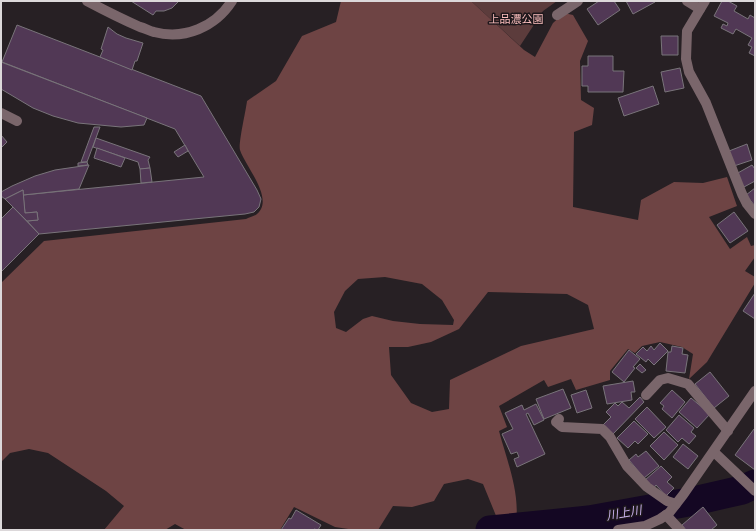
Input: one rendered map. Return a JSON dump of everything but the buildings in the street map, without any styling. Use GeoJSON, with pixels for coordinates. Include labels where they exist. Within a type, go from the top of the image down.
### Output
{"type":"FeatureCollection","features":[{"type":"Feature","properties":{"kind":"street"},"geometry":{"type":"LineString","coordinates":[[87,1],[129,22],[154,32],[179,35],[196,31],[216,20],[232,1]]}},
{"type":"Feature","properties":{"kind":"street"},"geometry":{"type":"LineString","coordinates":[[557,15],[578,1]]}},
{"type":"Feature","properties":{"kind":"street"},"geometry":{"type":"LineString","coordinates":[[687,1],[702,5],[687,31],[686,59],[689,72],[706,103],[742,194],[747,204],[755,214]]}},
{"type":"Feature","properties":{"kind":"street"},"geometry":{"type":"LineString","coordinates":[[1,113],[17,121]]}},
{"type":"Feature","properties":{"kind":"street"},"geometry":{"type":"LineString","coordinates":[[646,395],[660,380],[668,378],[688,384],[728,432]]}},
{"type":"Feature","properties":{"kind":"street"},"geometry":{"type":"LineString","coordinates":[[618,530],[645,526],[668,514],[671,502],[683,495],[755,391]]}},
{"type":"Feature","properties":{"kind":"street"},"geometry":{"type":"LineString","coordinates":[[559,419],[556,422],[562,427],[602,430],[610,437],[627,466],[647,487],[671,502]]}},
{"type":"Feature","properties":{"kind":"street"},"geometry":{"type":"LineString","coordinates":[[714,452],[755,491]]}},
{"type":"Feature","properties":{"kind":"street"},"geometry":{"type":"LineString","coordinates":[[668,514],[680,530]]}},
{"type":"Feature","properties":{"kind":"green space","name":"上品濃公園"},"geometry":{"type":"Polygon","coordinates":[[[471,1],[557,1],[543,11],[520,46],[471,1]]]}},
{"type":"Feature","properties":{"kind":"shaded area"},"geometry":{"type":"Polygon","coordinates":[[[341,1],[471,1],[524,50],[535,57],[553,23],[564,13],[573,15],[588,41],[580,61],[581,100],[594,108],[592,125],[574,132],[573,207],[638,220],[641,200],[674,182],[703,183],[727,177],[737,206],[709,217],[730,249],[747,237],[751,246],[755,245],[755,257],[745,271],[755,277],[755,283],[707,362],[689,379],[693,354],[682,347],[660,342],[642,346],[635,353],[628,349],[610,371],[610,380],[576,390],[571,379],[548,387],[544,380],[499,406],[507,427],[499,431],[514,488],[517,511],[516,523],[499,523],[483,484],[468,479],[444,484],[434,501],[412,507],[393,506],[378,530],[355,530],[335,527],[294,507],[280,530],[186,530],[175,524],[165,530],[104,530],[124,506],[106,491],[48,453],[29,449],[10,453],[1,462],[1,283],[44,241],[246,219],[256,215],[262,208],[263,200],[261,191],[240,150],[241,134],[247,101],[276,81],[302,36],[336,22],[341,1]],[[385,277],[358,279],[345,291],[334,312],[336,328],[346,332],[363,319],[372,316],[393,321],[420,324],[453,325],[454,320],[442,300],[422,284],[385,277]],[[488,292],[459,329],[431,342],[408,347],[389,347],[391,375],[411,403],[432,412],[449,409],[450,380],[521,346],[594,329],[588,305],[567,294],[488,292]]]}},
{"type":"Feature","properties":{"kind":"waterway","name":"川上川"},"geometry":{"type":"LineString","coordinates":[[490,530],[589,520],[694,501],[742,490],[755,484]]}}]}
